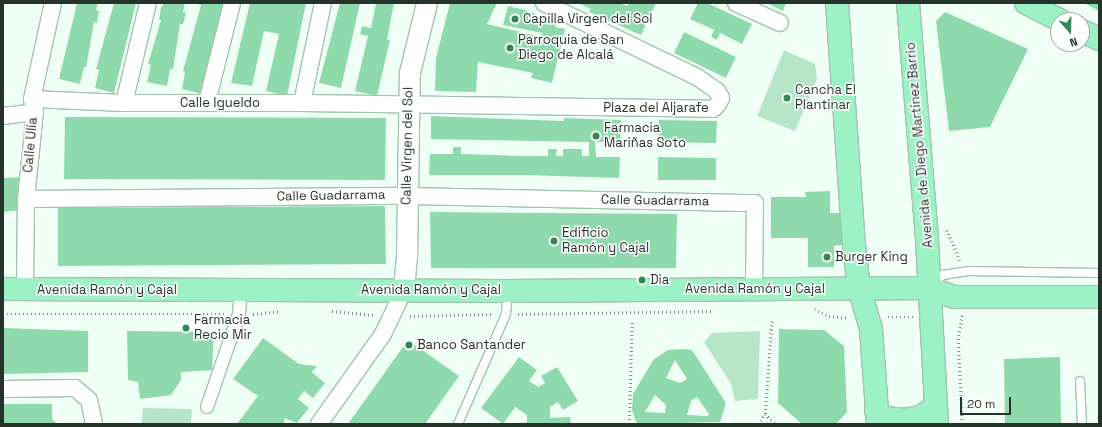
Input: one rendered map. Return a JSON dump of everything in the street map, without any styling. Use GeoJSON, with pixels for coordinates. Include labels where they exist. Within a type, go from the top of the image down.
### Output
{"type":"FeatureCollection","features":[{"type":"Feature","properties":{"kind":"main road"},"geometry":{"type":"LineString","coordinates":[[837,3],[859,288],[871,328],[874,420],[885,418],[904,420],[936,415]]}},
{"type":"Feature","properties":{"kind":"main road","name":"Avenida de Diego Martínez Barrio"},"geometry":{"type":"LineString","coordinates":[[908,3],[930,288],[936,415]]}},
{"type":"Feature","properties":{"kind":"main road"},"geometry":{"type":"LineString","coordinates":[[1026,3],[1050,15]]}},
{"type":"Feature","properties":{"kind":"main road"},"geometry":{"type":"LineString","coordinates":[[930,288],[954,298],[1099,297]]}},
{"type":"Feature","properties":{"kind":"main road","name":"Avenida Ramón y Cajal"},"geometry":{"type":"LineString","coordinates":[[3,289],[508,291],[930,288]]}},
{"type":"Feature","properties":{"kind":"street","name":"Calle Ulía"},"geometry":{"type":"LineString","coordinates":[[25,289],[26,199],[34,106],[53,3]]}},
{"type":"Feature","properties":{"kind":"street"},"geometry":{"type":"LineString","coordinates":[[124,103],[148,3]]}},
{"type":"Feature","properties":{"kind":"street"},"geometry":{"type":"LineString","coordinates":[[207,102],[232,3]]}},
{"type":"Feature","properties":{"kind":"street"},"geometry":{"type":"LineString","coordinates":[[302,103],[323,3]]}},
{"type":"Feature","properties":{"kind":"street","name":"Calle Virgen del Sol"},"geometry":{"type":"LineString","coordinates":[[404,290],[407,258],[408,106],[410,73],[427,3]]}},
{"type":"Feature","properties":{"kind":"street","name":"Plaza del Aljarafe"},"geometry":{"type":"LineString","coordinates":[[408,106],[713,110],[718,104],[721,98],[717,91],[697,78],[544,3]]}},
{"type":"Feature","properties":{"kind":"street"},"geometry":{"type":"LineString","coordinates":[[736,3],[780,22]]}},
{"type":"Feature","properties":{"kind":"street","name":"Calle Igueldo"},"geometry":{"type":"LineString","coordinates":[[3,116],[34,106],[124,103],[302,103],[408,106]]}},
{"type":"Feature","properties":{"kind":"street","name":"Calle Guadarrama"},"geometry":{"type":"LineString","coordinates":[[26,199],[407,196],[755,203],[754,289]]}},
{"type":"Feature","properties":{"kind":"street"},"geometry":{"type":"LineString","coordinates":[[207,407],[239,314],[241,290]]}},
{"type":"Feature","properties":{"kind":"street"},"geometry":{"type":"LineString","coordinates":[[319,424],[383,334],[404,290]]}},
{"type":"Feature","properties":{"kind":"street"},"geometry":{"type":"LineString","coordinates":[[3,389],[75,388],[89,400],[94,424]]}},
{"type":"Feature","properties":{"kind":"lane"},"geometry":{"type":"LineString","coordinates":[[930,288],[943,275],[968,271],[1099,273]]}},
{"type":"Feature","properties":{"kind":"lane"},"geometry":{"type":"LineString","coordinates":[[460,421],[506,314],[508,291]]}},
{"type":"Feature","properties":{"kind":"lane"},"geometry":{"type":"LineString","coordinates":[[1080,381],[1082,424]]}},
{"type":"Feature","properties":{"kind":"path"},"geometry":{"type":"LineString","coordinates":[[808,309],[816,309],[829,316],[856,318]]}},
{"type":"Feature","properties":{"kind":"path"},"geometry":{"type":"LineString","coordinates":[[3,314],[272,314],[283,310]]}},
{"type":"Feature","properties":{"kind":"path"},"geometry":{"type":"LineString","coordinates":[[325,311],[380,316]]}},
{"type":"Feature","properties":{"kind":"path"},"geometry":{"type":"LineString","coordinates":[[405,316],[721,311]]}},
{"type":"Feature","properties":{"kind":"path"},"geometry":{"type":"LineString","coordinates":[[962,316],[958,340],[962,424]]}},
{"type":"Feature","properties":{"kind":"path"},"geometry":{"type":"LineString","coordinates":[[882,318],[914,317]]}},
{"type":"Feature","properties":{"kind":"path"},"geometry":{"type":"LineString","coordinates":[[758,424],[764,414],[772,319]]}},
{"type":"Feature","properties":{"kind":"path"},"geometry":{"type":"LineString","coordinates":[[629,424],[632,320]]}},
{"type":"Feature","properties":{"kind":"path"},"geometry":{"type":"LineString","coordinates":[[764,414],[776,424]]}},
{"type":"Feature","properties":{"kind":"green space","name":"Cancha El Plantinar"},"geometry":{"type":"Polygon","coordinates":[[[784,50],[815,64],[817,79],[795,131],[757,116],[784,50]]]}},
{"type":"Feature","properties":{"kind":"green space"},"geometry":{"type":"Polygon","coordinates":[[[760,331],[758,399],[735,401],[731,384],[704,342],[712,333],[760,331]]]}},
{"type":"Feature","properties":{"kind":"green space"},"geometry":{"type":"Polygon","coordinates":[[[143,408],[192,409],[191,424],[141,424],[143,408]]]}},
{"type":"Feature","properties":{"kind":"building"},"geometry":{"type":"Polygon","coordinates":[[[77,3],[98,3],[96,10],[99,11],[97,23],[94,22],[86,68],[84,67],[80,84],[59,79],[77,3]]]}},
{"type":"Feature","properties":{"kind":"building"},"geometry":{"type":"Polygon","coordinates":[[[114,3],[136,3],[114,93],[95,88],[99,70],[96,69],[114,3]]]}},
{"type":"Feature","properties":{"kind":"building"},"geometry":{"type":"Polygon","coordinates":[[[164,3],[185,3],[183,12],[186,13],[183,24],[180,24],[173,69],[170,69],[167,86],[147,82],[151,65],[148,64],[161,20],[159,20],[161,7],[164,3]]]}},
{"type":"Feature","properties":{"kind":"building"},"geometry":{"type":"Polygon","coordinates":[[[191,3],[223,3],[202,94],[182,89],[185,72],[183,71],[201,5],[191,3]]]}},
{"type":"Feature","properties":{"kind":"building"},"geometry":{"type":"Polygon","coordinates":[[[250,3],[306,3],[287,96],[266,91],[279,34],[264,31],[252,86],[231,83],[250,3]]]}},
{"type":"Feature","properties":{"kind":"building"},"geometry":{"type":"Polygon","coordinates":[[[340,3],[360,3],[341,88],[319,83],[340,3]]]}},
{"type":"Feature","properties":{"kind":"building"},"geometry":{"type":"Polygon","coordinates":[[[376,3],[394,3],[387,40],[390,40],[377,96],[355,91],[368,36],[360,34],[362,26],[371,28],[376,3]]]}},
{"type":"Feature","properties":{"kind":"building","name":"Parroquia de San Diego de Alcalá"},"geometry":{"type":"Polygon","coordinates":[[[450,3],[497,3],[487,24],[541,37],[542,33],[503,25],[508,6],[535,14],[535,16],[545,19],[545,21],[556,24],[555,27],[565,29],[552,83],[531,78],[533,73],[478,62],[476,92],[435,91],[436,58],[450,3]]]}},
{"type":"Feature","properties":{"kind":"building"},"geometry":{"type":"Polygon","coordinates":[[[578,3],[620,3],[627,6],[629,3],[656,3],[641,35],[589,12],[591,9],[578,3]]]}},
{"type":"Feature","properties":{"kind":"building"},"geometry":{"type":"Polygon","coordinates":[[[698,3],[707,3],[752,24],[742,44],[720,33],[717,40],[711,37],[714,30],[690,19],[698,3]]]}},
{"type":"Feature","properties":{"kind":"building"},"geometry":{"type":"Polygon","coordinates":[[[767,3],[786,3],[783,11],[767,3]]]}},
{"type":"Feature","properties":{"kind":"building"},"geometry":{"type":"Polygon","coordinates":[[[1084,3],[1099,3],[1099,11],[1084,3]]]}},
{"type":"Feature","properties":{"kind":"building"},"geometry":{"type":"Polygon","coordinates":[[[945,12],[1028,49],[990,127],[949,131],[936,21],[945,12]]]}},
{"type":"Feature","properties":{"kind":"building"},"geometry":{"type":"Polygon","coordinates":[[[684,32],[736,57],[726,78],[674,53],[684,32]]]}},
{"type":"Feature","properties":{"kind":"building"},"geometry":{"type":"Polygon","coordinates":[[[431,116],[564,121],[564,118],[621,120],[620,142],[595,142],[596,157],[620,157],[619,178],[525,175],[429,175],[430,154],[453,154],[453,147],[461,147],[461,154],[524,156],[548,156],[548,149],[557,149],[556,156],[563,156],[563,149],[582,149],[582,156],[589,156],[589,142],[431,139],[431,116]]]}},
{"type":"Feature","properties":{"kind":"building"},"geometry":{"type":"Polygon","coordinates":[[[65,117],[386,118],[385,180],[64,179],[65,117]]]}},
{"type":"Feature","properties":{"kind":"building"},"geometry":{"type":"Polygon","coordinates":[[[659,120],[717,121],[716,143],[659,142],[659,120]]]}},
{"type":"Feature","properties":{"kind":"building"},"geometry":{"type":"Polygon","coordinates":[[[658,157],[716,158],[716,180],[658,180],[658,157]]]}},
{"type":"Feature","properties":{"kind":"building"},"geometry":{"type":"Polygon","coordinates":[[[22,177],[20,210],[3,212],[3,178],[22,177]]]}},
{"type":"Feature","properties":{"kind":"building"},"geometry":{"type":"Polygon","coordinates":[[[830,191],[830,213],[842,213],[842,245],[834,246],[834,267],[808,267],[808,238],[771,238],[771,197],[806,197],[805,192],[830,191]]]}},
{"type":"Feature","properties":{"kind":"building"},"geometry":{"type":"Polygon","coordinates":[[[385,206],[386,264],[58,266],[58,208],[385,206]]]}},
{"type":"Feature","properties":{"kind":"building","name":"Edificio Ramón y Cajal"},"geometry":{"type":"Polygon","coordinates":[[[430,212],[677,214],[676,268],[431,268],[430,212]]]}},
{"type":"Feature","properties":{"kind":"building"},"geometry":{"type":"Polygon","coordinates":[[[3,328],[88,331],[88,372],[3,374],[3,328]]]}},
{"type":"Feature","properties":{"kind":"building"},"geometry":{"type":"Polygon","coordinates":[[[779,329],[824,330],[844,346],[847,412],[836,424],[802,424],[778,403],[779,329]]]}},
{"type":"Feature","properties":{"kind":"building"},"geometry":{"type":"Polygon","coordinates":[[[127,331],[214,332],[212,370],[181,372],[181,380],[171,395],[140,399],[138,382],[128,380],[127,331]]]}},
{"type":"Feature","properties":{"kind":"building"},"geometry":{"type":"Polygon","coordinates":[[[263,338],[299,364],[317,366],[312,372],[325,383],[313,398],[304,391],[298,399],[309,408],[297,423],[284,418],[284,424],[237,424],[258,396],[233,379],[263,338]]]}},
{"type":"Feature","properties":{"kind":"building"},"geometry":{"type":"Polygon","coordinates":[[[408,340],[459,376],[425,424],[348,424],[408,340]]]}},
{"type":"Feature","properties":{"kind":"building"},"geometry":{"type":"Polygon","coordinates":[[[668,350],[692,350],[726,403],[720,422],[637,424],[632,410],[633,394],[654,359],[668,350]],[[675,360],[666,378],[680,383],[687,379],[675,360]],[[655,395],[645,412],[665,413],[666,405],[655,395]],[[697,397],[691,401],[687,415],[708,416],[709,414],[697,397]]]}},
{"type":"Feature","properties":{"kind":"building"},"geometry":{"type":"Polygon","coordinates":[[[519,357],[537,370],[529,381],[538,387],[545,383],[541,376],[557,367],[578,401],[563,410],[558,402],[550,407],[550,418],[570,417],[571,424],[518,424],[527,422],[527,415],[515,407],[503,424],[481,408],[519,357]]]}},
{"type":"Feature","properties":{"kind":"building"},"geometry":{"type":"Polygon","coordinates":[[[1060,357],[1061,424],[1005,424],[1004,359],[1060,357]]]}},
{"type":"Feature","properties":{"kind":"building"},"geometry":{"type":"Polygon","coordinates":[[[3,404],[52,404],[52,419],[57,424],[3,424],[3,404]]]}},
{"type":"Feature","properties":{"kind":"place","name":"Capilla Virgen del Sol"},"geometry":{"type":"Point","coordinates":[515,19]}},
{"type":"Feature","properties":{"kind":"place","name":"Parroquia de San Diego de Alcalá"},"geometry":{"type":"Point","coordinates":[510,48]}},
{"type":"Feature","properties":{"kind":"place","name":"Cancha El Plantinar"},"geometry":{"type":"Point","coordinates":[787,98]}},
{"type":"Feature","properties":{"kind":"place","name":"Farmacia Mariñas Soto"},"geometry":{"type":"Point","coordinates":[596,136]}},
{"type":"Feature","properties":{"kind":"place","name":"Edificio Ramón y Cajal"},"geometry":{"type":"Point","coordinates":[554,241]}},
{"type":"Feature","properties":{"kind":"place","name":"Burger King"},"geometry":{"type":"Point","coordinates":[827,257]}},
{"type":"Feature","properties":{"kind":"place","name":"Dia"},"geometry":{"type":"Point","coordinates":[642,280]}},
{"type":"Feature","properties":{"kind":"place","name":"Farmacia Recio Mir"},"geometry":{"type":"Point","coordinates":[186,328]}},
{"type":"Feature","properties":{"kind":"place","name":"Banco Santander"},"geometry":{"type":"Point","coordinates":[409,345]}}]}
